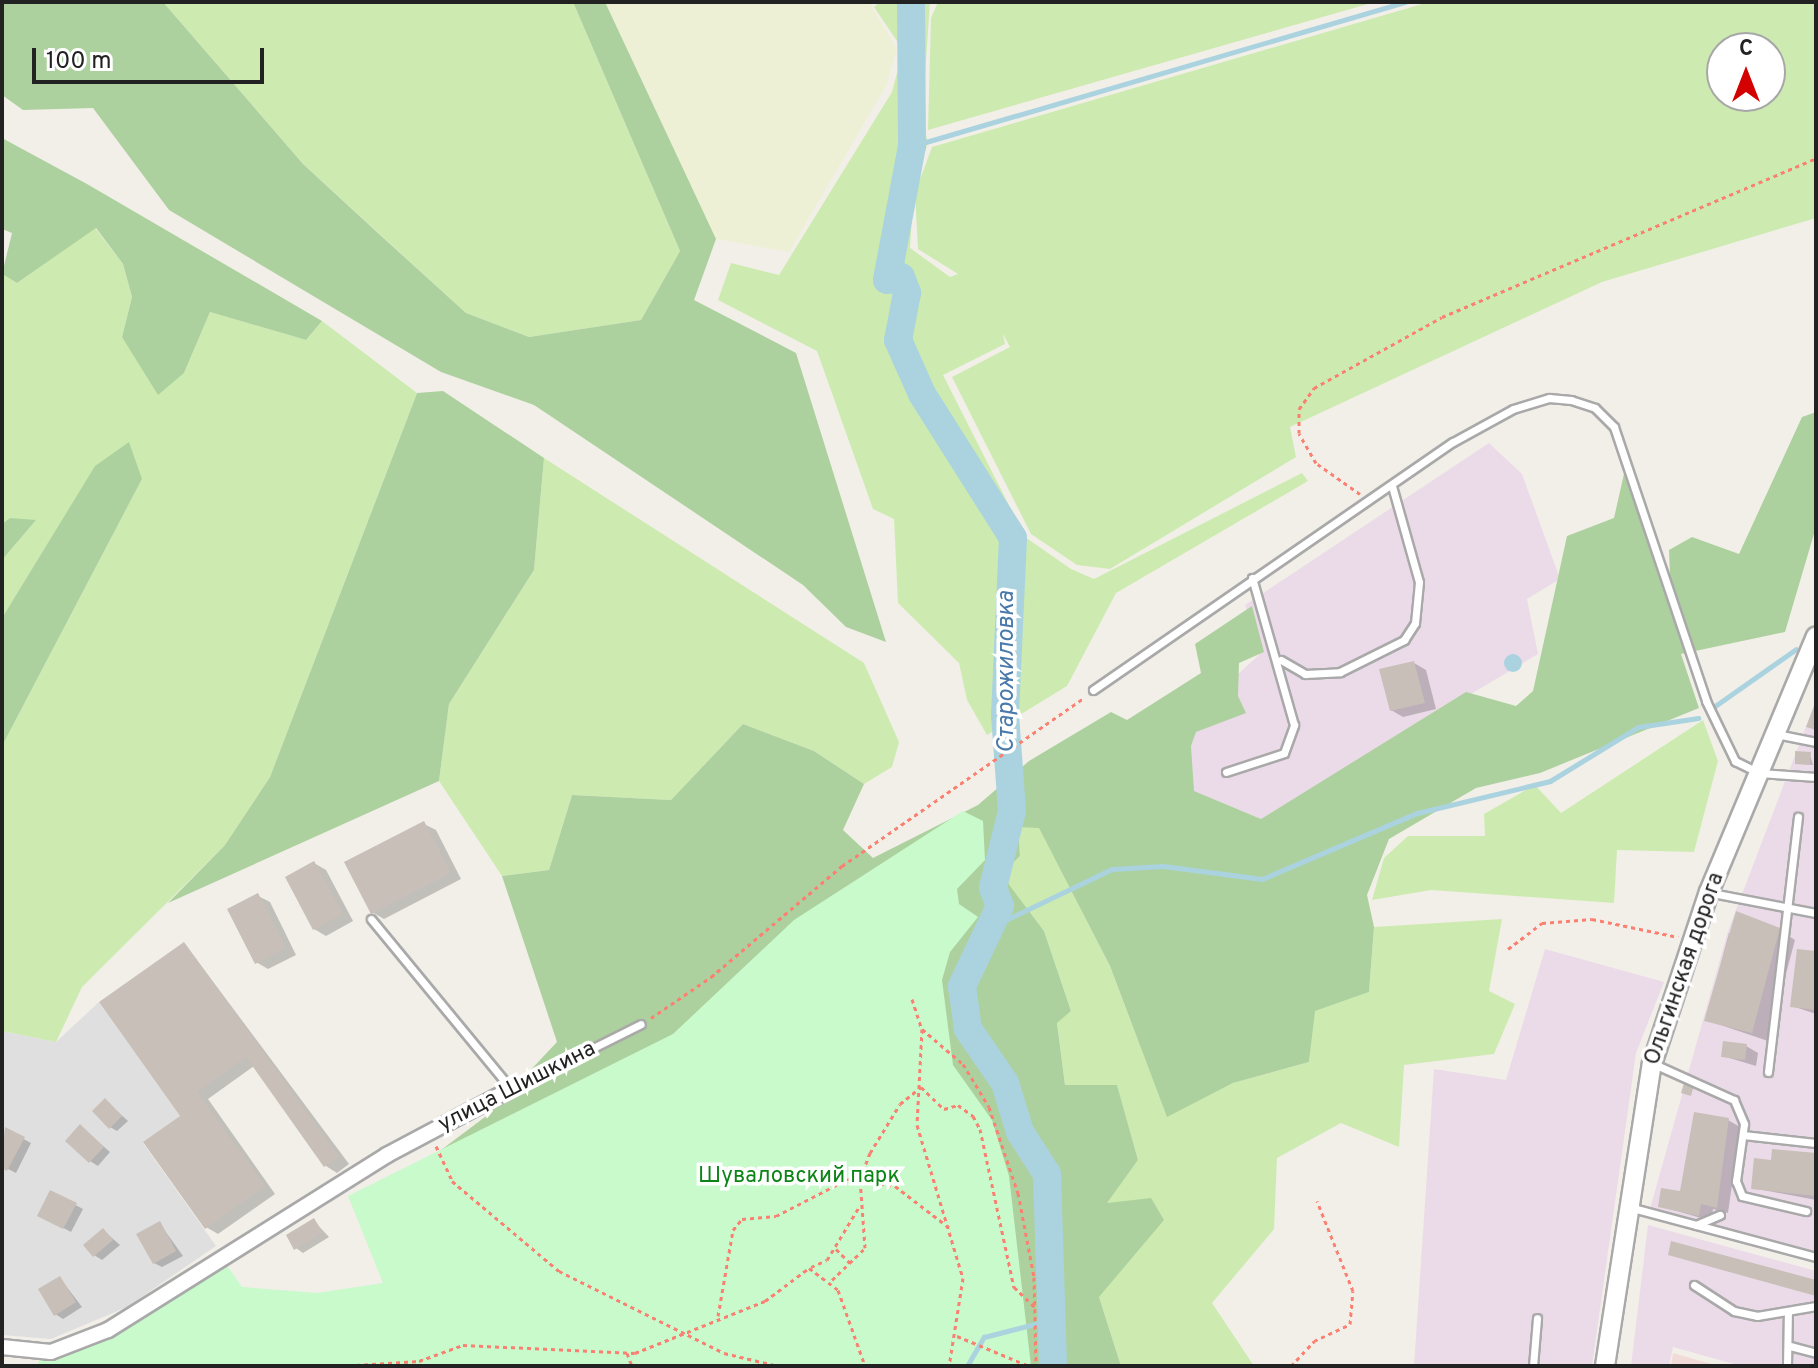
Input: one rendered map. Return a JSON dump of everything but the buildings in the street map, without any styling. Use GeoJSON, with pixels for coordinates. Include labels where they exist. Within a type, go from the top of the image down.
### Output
{"type":"FeatureCollection","features":[{"type":"Feature","properties":{"kind":"street","name":"Ольгинская дорога"},"geometry":{"type":"LineString","coordinates":[[1605,1366],[1627,1206],[1652,1064],[1709,892],[1816,636]]}},
{"type":"Feature","properties":{"kind":"street","name":"улица Шишкина"},"geometry":{"type":"LineString","coordinates":[[2,1347],[51,1352],[108,1330],[428,1133],[511,1089]]}},
{"type":"Feature","properties":{"kind":"lane"},"geometry":{"type":"LineString","coordinates":[[1093,690],[1252,578],[1392,486],[1513,409],[1549,398],[1595,408],[1614,427],[1638,484],[1706,701],[1735,761],[1760,773],[1816,777]]}},
{"type":"Feature","properties":{"kind":"lane"},"geometry":{"type":"LineString","coordinates":[[1281,660],[1305,674],[1340,672],[1404,640],[1415,623],[1419,582],[1392,486]]}},
{"type":"Feature","properties":{"kind":"lane"},"geometry":{"type":"LineString","coordinates":[[1226,772],[1284,753],[1294,725],[1281,660],[1252,578]]}},
{"type":"Feature","properties":{"kind":"lane"},"geometry":{"type":"LineString","coordinates":[[1776,734],[1816,742]]}},
{"type":"Feature","properties":{"kind":"lane"},"geometry":{"type":"LineString","coordinates":[[1768,1072],[1798,817]]}},
{"type":"Feature","properties":{"kind":"lane"},"geometry":{"type":"LineString","coordinates":[[1709,892],[1816,913]]}},
{"type":"Feature","properties":{"kind":"lane"},"geometry":{"type":"LineString","coordinates":[[371,919],[511,1089]]}},
{"type":"Feature","properties":{"kind":"lane","name":"улица Шишкина"},"geometry":{"type":"LineString","coordinates":[[511,1089],[641,1024]]}},
{"type":"Feature","properties":{"kind":"lane"},"geometry":{"type":"LineString","coordinates":[[1652,1064],[1721,1089],[1742,1114],[1738,1192],[1806,1211]]}},
{"type":"Feature","properties":{"kind":"lane"},"geometry":{"type":"LineString","coordinates":[[1743,1135],[1816,1143]]}},
{"type":"Feature","properties":{"kind":"lane"},"geometry":{"type":"LineString","coordinates":[[1627,1206],[1816,1257]]}},
{"type":"Feature","properties":{"kind":"lane"},"geometry":{"type":"LineString","coordinates":[[1696,1225],[1720,1215]]}},
{"type":"Feature","properties":{"kind":"lane"},"geometry":{"type":"LineString","coordinates":[[1694,1285],[1734,1311],[1788,1311],[1816,1306]]}},
{"type":"Feature","properties":{"kind":"lane"},"geometry":{"type":"LineString","coordinates":[[1787,1366],[1790,1346],[1788,1311]]}},
{"type":"Feature","properties":{"kind":"lane"},"geometry":{"type":"LineString","coordinates":[[1533,1366],[1537,1318]]}},
{"type":"Feature","properties":{"kind":"lane"},"geometry":{"type":"LineString","coordinates":[[1790,1346],[1816,1353]]}},
{"type":"Feature","properties":{"kind":"path"},"geometry":{"type":"LineString","coordinates":[[1371,500],[1316,463],[1299,433],[1299,409],[1314,388],[1442,317],[1816,158]]}},
{"type":"Feature","properties":{"kind":"path"},"geometry":{"type":"LineString","coordinates":[[641,1024],[711,977],[830,875],[1014,750],[1093,690]]}},
{"type":"Feature","properties":{"kind":"path"},"geometry":{"type":"LineString","coordinates":[[1508,949],[1542,923],[1592,919],[1692,940]]}},
{"type":"Feature","properties":{"kind":"path"},"geometry":{"type":"LineString","coordinates":[[912,999],[922,1029],[917,1125],[951,1229],[963,1278],[957,1336],[949,1366]]}},
{"type":"Feature","properties":{"kind":"path"},"geometry":{"type":"LineString","coordinates":[[922,1029],[963,1064],[989,1107],[1018,1193],[1035,1307],[1036,1366]]}},
{"type":"Feature","properties":{"kind":"path"},"geometry":{"type":"LineString","coordinates":[[832,1280],[865,1248],[859,1207],[860,1179],[883,1126],[921,1087]]}},
{"type":"Feature","properties":{"kind":"path"},"geometry":{"type":"LineString","coordinates":[[921,1087],[944,1109],[958,1105],[973,1116],[980,1129],[1014,1287],[1035,1307]]}},
{"type":"Feature","properties":{"kind":"path"},"geometry":{"type":"LineString","coordinates":[[428,1133],[452,1181],[493,1221],[583,1285],[686,1329],[724,1353],[778,1366]]}},
{"type":"Feature","properties":{"kind":"path"},"geometry":{"type":"LineString","coordinates":[[718,1316],[733,1230],[742,1219],[776,1216],[811,1193],[860,1179],[895,1186],[951,1229]]}},
{"type":"Feature","properties":{"kind":"path"},"geometry":{"type":"LineString","coordinates":[[1291,1366],[1314,1341],[1350,1324],[1353,1291],[1317,1201]]}},
{"type":"Feature","properties":{"kind":"path"},"geometry":{"type":"LineString","coordinates":[[340,1366],[419,1361],[463,1345],[627,1353],[718,1316],[765,1301],[836,1249],[859,1207]]}},
{"type":"Feature","properties":{"kind":"path"},"geometry":{"type":"LineString","coordinates":[[836,1249],[851,1264]]}},
{"type":"Feature","properties":{"kind":"path"},"geometry":{"type":"LineString","coordinates":[[809,1268],[832,1280],[865,1366]]}},
{"type":"Feature","properties":{"kind":"path"},"geometry":{"type":"LineString","coordinates":[[957,1336],[1029,1366]]}},
{"type":"Feature","properties":{"kind":"path"},"geometry":{"type":"LineString","coordinates":[[627,1353],[632,1366]]}},
{"type":"Feature","properties":{"kind":"shaded area"},"geometry":{"type":"Polygon","coordinates":[[[1489,443],[1522,474],[1560,579],[1527,599],[1538,654],[1261,819],[1193,791],[1174,733],[1261,653],[1245,605],[1489,443]]]}},
{"type":"Feature","properties":{"kind":"shaded area"},"geometry":{"type":"Polygon","coordinates":[[[1816,700],[1816,1262],[1648,1216],[1728,931],[1816,700]]]}},
{"type":"Feature","properties":{"kind":"shaded area"},"geometry":{"type":"Polygon","coordinates":[[[1545,949],[1664,982],[1636,1053],[1592,1366],[1414,1366],[1434,1069],[1506,1080],[1545,949]]]}},
{"type":"Feature","properties":{"kind":"shaded area"},"geometry":{"type":"Polygon","coordinates":[[[99,1002],[180,1116],[143,1143],[216,1246],[127,1307],[51,1339],[2,1335],[2,1031],[56,1042],[99,1002]]]}},
{"type":"Feature","properties":{"kind":"shaded area"},"geometry":{"type":"Polygon","coordinates":[[[1648,1225],[1816,1271],[1816,1366],[1741,1366],[1673,1347],[1669,1366],[1631,1366],[1648,1225]]]}},
{"type":"Feature","properties":{"kind":"shaded area"},"geometry":{"type":"Polygon","coordinates":[[[1673,1353],[1718,1366],[1671,1366],[1673,1353]]]}},
{"type":"Feature","properties":{"kind":"green space"},"geometry":{"type":"Polygon","coordinates":[[[2,2],[163,2],[303,164],[378,233],[466,313],[529,337],[641,320],[680,251],[573,2],[605,2],[716,239],[694,300],[796,353],[886,642],[846,627],[803,585],[534,405],[441,372],[169,210],[93,108],[23,110],[2,95],[2,2]]]}},
{"type":"Feature","properties":{"kind":"green space"},"geometry":{"type":"Polygon","coordinates":[[[163,2],[573,2],[680,251],[641,320],[529,337],[466,313],[303,164],[163,2]]]}},
{"type":"Feature","properties":{"kind":"green space"},"geometry":{"type":"Polygon","coordinates":[[[605,2],[869,2],[897,49],[886,86],[789,252],[716,239],[605,2]]]}},
{"type":"Feature","properties":{"kind":"green space"},"geometry":{"type":"Polygon","coordinates":[[[880,2],[930,2],[922,120],[928,143],[914,182],[910,248],[950,277],[958,274],[918,249],[915,193],[932,147],[1429,2],[1816,2],[1816,218],[1602,282],[1290,427],[1296,457],[1110,569],[1077,565],[1031,534],[952,377],[1010,347],[1003,334],[1005,344],[943,375],[1025,537],[1071,569],[1094,579],[1302,473],[1308,481],[1116,593],[1067,686],[987,735],[967,700],[959,663],[898,603],[894,519],[873,509],[817,351],[718,300],[731,263],[779,275],[892,92],[903,50],[874,7],[880,2]]]}},
{"type":"Feature","properties":{"kind":"green space"},"geometry":{"type":"Polygon","coordinates":[[[938,2],[1375,2],[928,130],[931,18],[938,2]]]}},
{"type":"Feature","properties":{"kind":"green space"},"geometry":{"type":"Polygon","coordinates":[[[2,138],[322,321],[306,340],[210,312],[184,373],[158,395],[122,337],[132,297],[123,264],[96,228],[17,283],[2,274],[12,233],[2,229],[2,138]]]}},
{"type":"Feature","properties":{"kind":"green space"},"geometry":{"type":"Polygon","coordinates":[[[95,228],[123,264],[132,297],[122,337],[184,373],[210,312],[306,340],[322,321],[417,393],[270,777],[225,845],[82,987],[56,1042],[2,1031],[2,746],[142,479],[95,467],[2,618],[2,560],[35,521],[2,524],[2,274],[17,283],[95,228]]]}},
{"type":"Feature","properties":{"kind":"green space"},"geometry":{"type":"Polygon","coordinates":[[[443,391],[544,458],[534,570],[449,704],[439,781],[168,903],[225,845],[270,777],[417,393],[443,391]]]}},
{"type":"Feature","properties":{"kind":"green space"},"geometry":{"type":"Polygon","coordinates":[[[1816,412],[1816,527],[1785,632],[1681,654],[1699,708],[1540,773],[1476,788],[1389,839],[1367,895],[1374,927],[1369,992],[1315,1011],[1309,1062],[1233,1083],[1167,1117],[1110,966],[1039,828],[1018,827],[1020,856],[1001,874],[1044,931],[1071,1011],[1057,1023],[1065,1085],[1117,1085],[1138,1160],[1107,1203],[1151,1198],[1164,1220],[1099,1297],[1121,1366],[816,1366],[397,1183],[489,1114],[557,1042],[502,876],[549,870],[572,795],[671,800],[743,724],[814,751],[864,784],[843,830],[873,858],[978,805],[1029,761],[1111,712],[1127,720],[1201,673],[1195,644],[1252,606],[1264,652],[1239,663],[1238,696],[1246,713],[1196,732],[1191,746],[1194,791],[1261,819],[1466,692],[1516,706],[1533,691],[1567,536],[1614,518],[1626,465],[1649,543],[1670,577],[1669,550],[1692,537],[1739,554],[1802,417],[1816,412]]]}},
{"type":"Feature","properties":{"kind":"green space"},"geometry":{"type":"Polygon","coordinates":[[[129,442],[142,479],[2,746],[2,618],[95,466],[129,442]]]}},
{"type":"Feature","properties":{"kind":"green space"},"geometry":{"type":"Polygon","coordinates":[[[544,458],[864,663],[899,742],[892,767],[864,784],[814,751],[743,724],[671,800],[572,795],[549,870],[502,876],[439,781],[449,704],[534,570],[544,458]]]}},
{"type":"Feature","properties":{"kind":"green space"},"geometry":{"type":"Polygon","coordinates":[[[10,518],[36,520],[2,560],[2,524],[10,518]]]}},
{"type":"Feature","properties":{"kind":"green space"},"geometry":{"type":"Polygon","coordinates":[[[1703,720],[1718,761],[1694,852],[1617,850],[1614,903],[1431,890],[1372,900],[1384,858],[1408,836],[1485,836],[1484,814],[1535,785],[1561,813],[1703,720]]]}},
{"type":"Feature","properties":{"kind":"green space","name":"Шуваловский парк"},"geometry":{"type":"Polygon","coordinates":[[[963,811],[983,821],[985,860],[957,889],[959,904],[978,917],[950,952],[942,980],[953,1065],[992,1120],[1009,1176],[1031,1366],[37,1366],[40,1359],[113,1336],[226,1264],[242,1287],[317,1293],[383,1283],[348,1196],[673,1034],[794,920],[963,811]]]}},
{"type":"Feature","properties":{"kind":"green space"},"geometry":{"type":"Polygon","coordinates":[[[1018,827],[1039,827],[1110,966],[1167,1116],[1233,1083],[1309,1062],[1314,1011],[1369,992],[1374,927],[1502,919],[1489,991],[1515,1004],[1494,1054],[1404,1065],[1399,1147],[1341,1123],[1277,1158],[1274,1229],[1212,1303],[1254,1366],[1121,1366],[1099,1297],[1106,1203],[1138,1160],[1117,1086],[1065,1085],[1057,1022],[1071,1011],[1044,931],[1000,874],[1020,856],[1018,827]]]}},
{"type":"Feature","properties":{"kind":"water"},"geometry":{"type":"Polygon","coordinates":[[[1513,654],[1522,663],[1513,672],[1504,663],[1513,654]]]}},
{"type":"Feature","properties":{"kind":"waterway","name":"Старожиловка"},"geometry":{"type":"LineString","coordinates":[[911,2],[912,146],[887,280],[901,277],[907,293],[898,340],[922,394],[1013,538],[1005,715],[1012,811],[993,888],[1000,906],[962,986],[968,1029],[1005,1083],[1020,1132],[1047,1174],[1053,1366]]}},
{"type":"Feature","properties":{"kind":"waterway"},"geometry":{"type":"LineString","coordinates":[[912,146],[1405,2]]}},
{"type":"Feature","properties":{"kind":"waterway"},"geometry":{"type":"LineString","coordinates":[[1715,706],[1796,649]]}},
{"type":"Feature","properties":{"kind":"waterway"},"geometry":{"type":"LineString","coordinates":[[991,927],[1112,869],[1163,866],[1262,879],[1417,813],[1550,781],[1638,727],[1698,718]]}},
{"type":"Feature","properties":{"kind":"waterway"},"geometry":{"type":"LineString","coordinates":[[967,1366],[984,1337],[1054,1319]]}}]}
